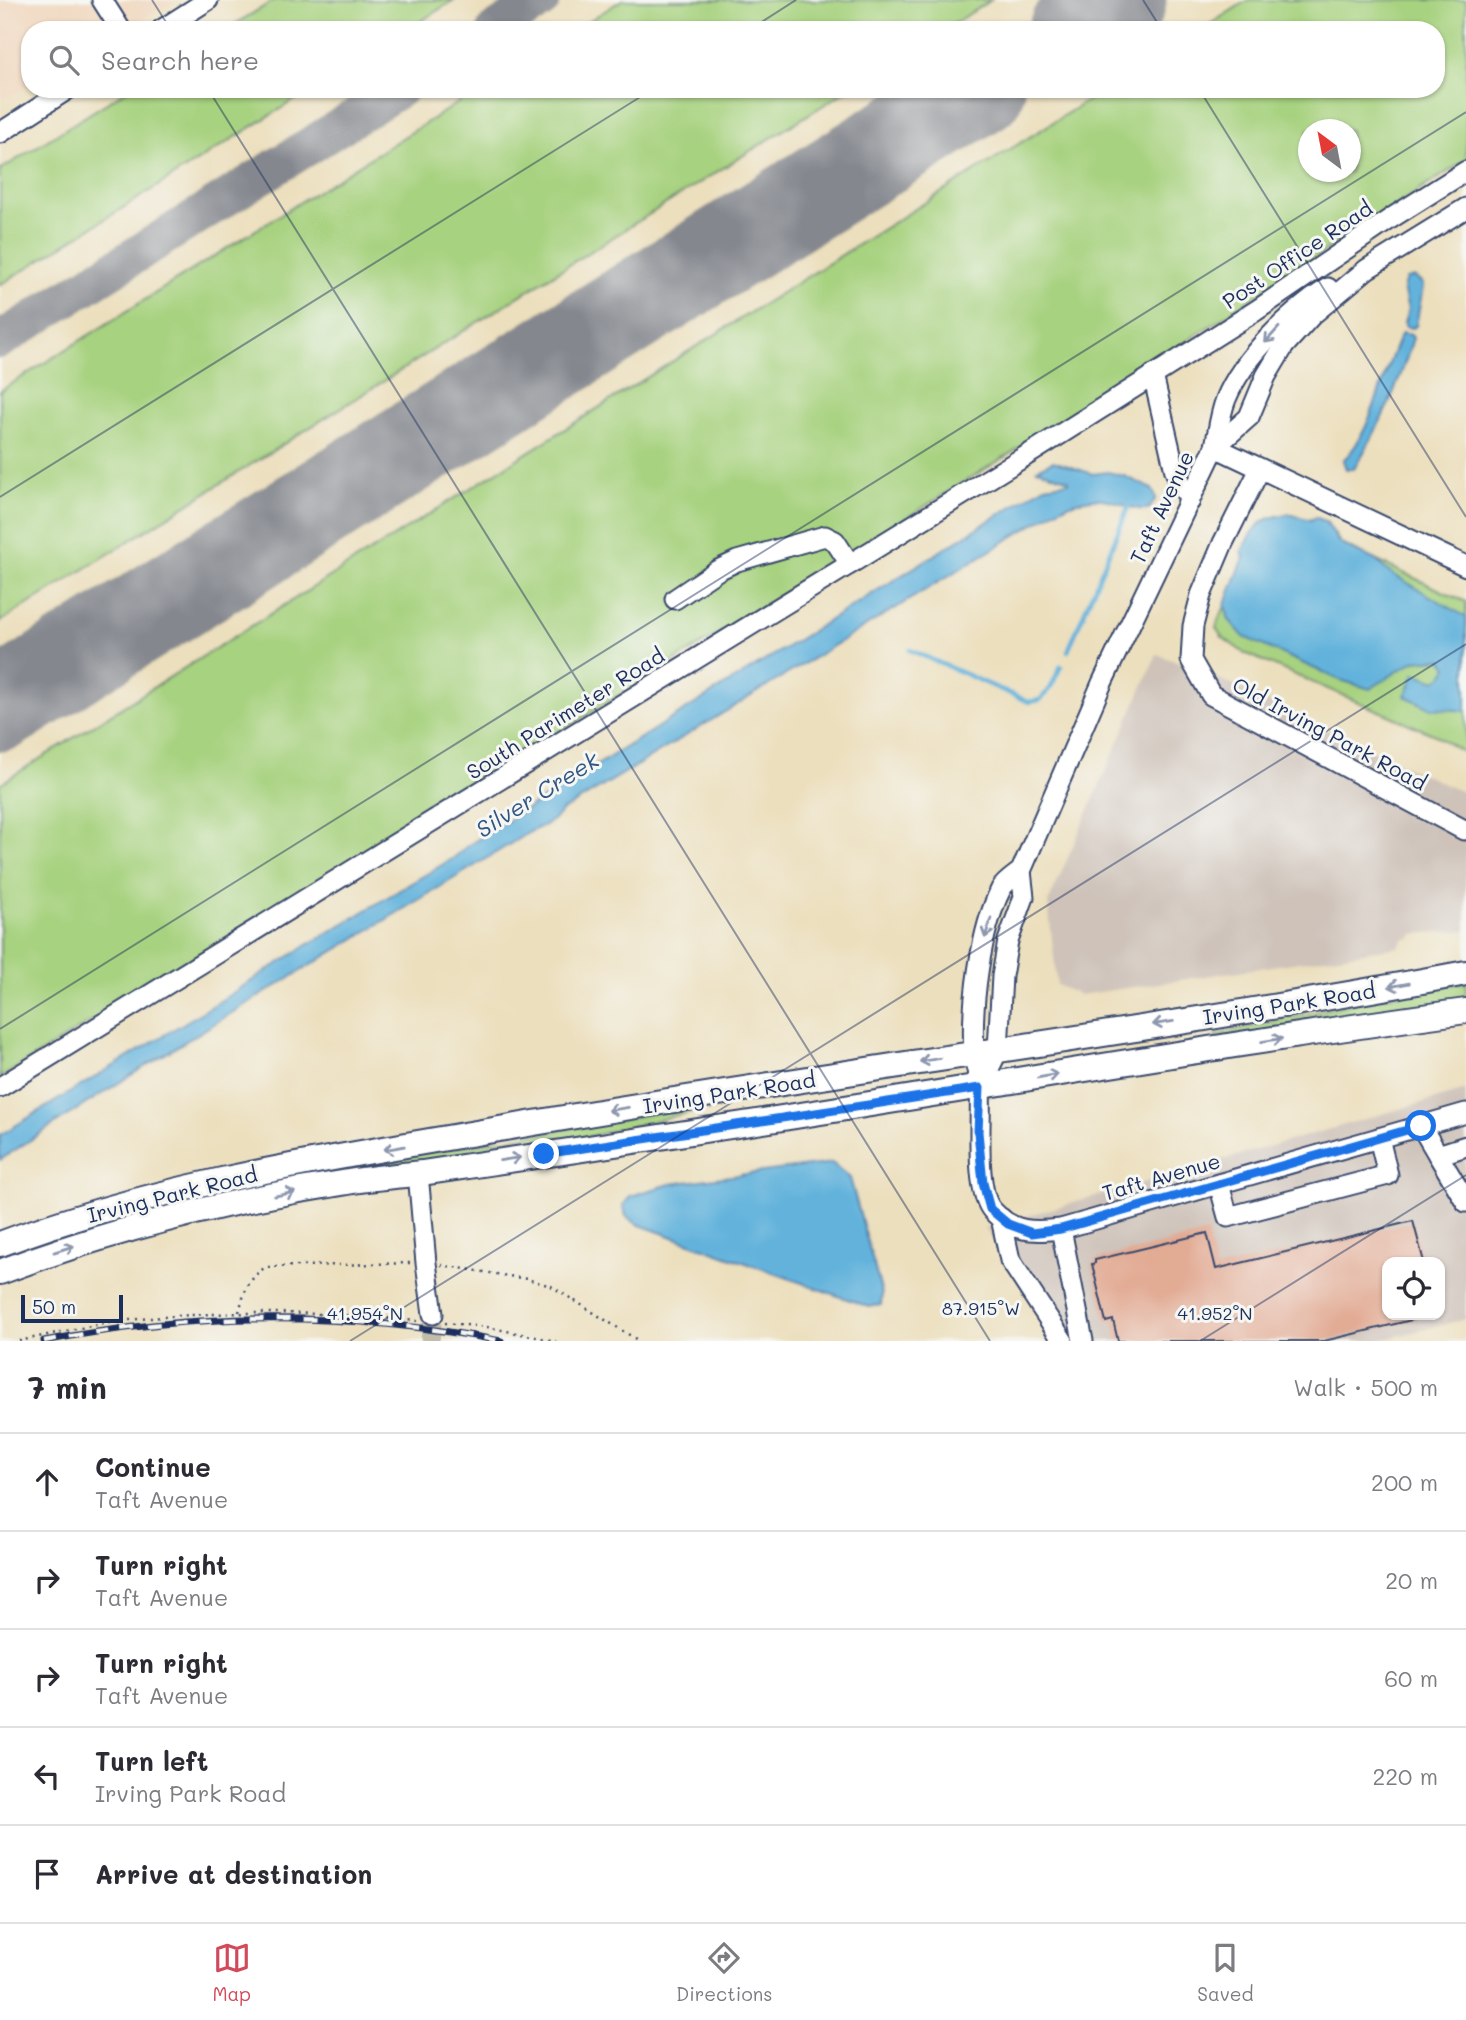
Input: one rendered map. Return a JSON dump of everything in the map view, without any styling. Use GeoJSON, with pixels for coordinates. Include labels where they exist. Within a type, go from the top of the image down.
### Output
{"type":"FeatureCollection","features":[{"type":"Feature","properties":{"kind":"main road","name":"Irving Park Road"},"geometry":{"type":"LineString","coordinates":[[0,1244],[136,1199],[242,1175],[611,1110],[1466,973]]}},
{"type":"Feature","properties":{"kind":"main road","name":"Irving Park Road"},"geometry":{"type":"LineString","coordinates":[[0,1272],[54,1252],[224,1206],[347,1182],[980,1088],[1466,1011]]}},
{"type":"Feature","properties":{"kind":"street"},"geometry":{"type":"LineString","coordinates":[[102,0],[115,21]]}},
{"type":"Feature","properties":{"kind":"street"},"geometry":{"type":"LineString","coordinates":[[175,21],[208,0]]}},
{"type":"Feature","properties":{"kind":"street"},"geometry":{"type":"LineString","coordinates":[[0,133],[54,98]]}},
{"type":"Feature","properties":{"kind":"street","name":"Post Office Road"},"geometry":{"type":"LineString","coordinates":[[1153,375],[1257,310],[1393,217],[1466,171]]}},
{"type":"Feature","properties":{"kind":"street","name":"Taft Avenue"},"geometry":{"type":"LineString","coordinates":[[1466,208],[1367,269],[1312,315],[1284,346],[1255,399],[1249,418],[1215,447],[1102,683],[1021,871],[1024,897],[1008,941],[986,1051],[980,1088],[978,1132],[983,1183],[990,1209],[1008,1224],[1032,1233],[1061,1229],[1466,1113]]}},
{"type":"Feature","properties":{"kind":"street"},"geometry":{"type":"LineString","coordinates":[[1367,269],[1333,285],[1305,303],[1278,327],[1259,349],[1226,399],[1215,447],[1466,566]]}},
{"type":"Feature","properties":{"kind":"street"},"geometry":{"type":"LineString","coordinates":[[1153,375],[1175,471],[1190,501]]}},
{"type":"Feature","properties":{"kind":"street","name":"South Parimeter Road"},"geometry":{"type":"LineString","coordinates":[[0,1087],[1153,375]]}},
{"type":"Feature","properties":{"kind":"street","name":"Old Irving Park Road"},"geometry":{"type":"LineString","coordinates":[[1260,469],[1205,585],[1193,626],[1191,660],[1211,695],[1464,830]]}},
{"type":"Feature","properties":{"kind":"street"},"geometry":{"type":"LineString","coordinates":[[675,599],[728,565],[825,536],[835,541],[850,564]]}},
{"type":"Feature","properties":{"kind":"street"},"geometry":{"type":"LineString","coordinates":[[1421,1126],[1466,1202]]}},
{"type":"Feature","properties":{"kind":"street"},"geometry":{"type":"LineString","coordinates":[[1219,1184],[1228,1217],[1388,1175],[1379,1138]]}},
{"type":"Feature","properties":{"kind":"street"},"geometry":{"type":"LineString","coordinates":[[1438,1155],[1466,1146]]}},
{"type":"Feature","properties":{"kind":"street"},"geometry":{"type":"LineString","coordinates":[[418,1173],[433,1319]]}},
{"type":"Feature","properties":{"kind":"street"},"geometry":{"type":"LineString","coordinates":[[1001,1217],[1010,1260],[1063,1341]]}},
{"type":"Feature","properties":{"kind":"street"},"geometry":{"type":"LineString","coordinates":[[1061,1229],[1083,1341]]}},
{"type":"Feature","properties":{"kind":"path"},"geometry":{"type":"LineString","coordinates":[[239,1312],[246,1287],[255,1274],[265,1267],[426,1263],[527,1279],[551,1286],[639,1341]]}},
{"type":"Feature","properties":{"kind":"path"},"geometry":{"type":"LineString","coordinates":[[19,1341],[148,1318],[239,1312],[433,1319],[556,1341]]}},
{"type":"Feature","properties":{"kind":"shaded area"},"geometry":{"type":"Polygon","coordinates":[[[0,0],[176,0],[140,21],[21,21],[21,90],[0,98],[0,0]]]}},
{"type":"Feature","properties":{"kind":"shaded area"},"geometry":{"type":"Polygon","coordinates":[[[1157,654],[1246,690],[1466,794],[1466,930],[1413,934],[1410,939],[1405,938],[1398,947],[1080,995],[1057,985],[1048,903],[1157,654]]]}},
{"type":"Feature","properties":{"kind":"shaded area"},"geometry":{"type":"Polygon","coordinates":[[[1466,1090],[1466,1319],[1377,1341],[1055,1341],[985,1228],[1466,1090]]]}},
{"type":"Feature","properties":{"kind":"green space"},"geometry":{"type":"Polygon","coordinates":[[[275,0],[454,0],[421,21],[240,21],[275,0]]]}},
{"type":"Feature","properties":{"kind":"green space"},"geometry":{"type":"Polygon","coordinates":[[[622,0],[991,0],[958,21],[589,21],[622,0]]]}},
{"type":"Feature","properties":{"kind":"green space"},"geometry":{"type":"Polygon","coordinates":[[[1248,0],[1466,0],[1466,160],[1071,416],[0,1078],[0,784],[1092,98],[1445,98],[1445,21],[1215,21],[1248,0]]]}},
{"type":"Feature","properties":{"kind":"green space"},"geometry":{"type":"Polygon","coordinates":[[[115,98],[298,98],[0,285],[0,170],[115,98]]]}},
{"type":"Feature","properties":{"kind":"green space"},"geometry":{"type":"Polygon","coordinates":[[[466,98],[835,98],[0,622],[0,391],[466,98]]]}},
{"type":"Feature","properties":{"kind":"green space"},"geometry":{"type":"Polygon","coordinates":[[[1288,514],[1326,521],[1341,544],[1466,602],[1466,754],[1435,735],[1244,653],[1222,637],[1216,628],[1244,558],[1242,551],[1259,525],[1271,518],[1288,514]]]}},
{"type":"Feature","properties":{"kind":"green space"},"geometry":{"type":"Polygon","coordinates":[[[1466,982],[1466,1002],[1216,1039],[1215,1035],[1371,999],[1466,982]]]}},
{"type":"Feature","properties":{"kind":"green space"},"geometry":{"type":"Polygon","coordinates":[[[703,1105],[703,1109],[567,1142],[0,1263],[0,1255],[74,1228],[237,1185],[703,1105]]]}},
{"type":"Feature","properties":{"kind":"water"},"geometry":{"type":"Polygon","coordinates":[[[1414,277],[1423,287],[1416,326],[1412,328],[1406,327],[1404,323],[1408,310],[1403,288],[1406,279],[1414,277]]]}},
{"type":"Feature","properties":{"kind":"water"},"geometry":{"type":"Polygon","coordinates":[[[1402,333],[1413,338],[1395,388],[1354,469],[1346,469],[1343,460],[1362,435],[1402,333]]]}},
{"type":"Feature","properties":{"kind":"water"},"geometry":{"type":"Polygon","coordinates":[[[1053,461],[1093,474],[1108,472],[1124,476],[1152,489],[1156,498],[1150,508],[1144,509],[1096,499],[1062,507],[562,811],[549,823],[523,836],[194,1036],[0,1160],[0,1135],[455,857],[467,846],[1045,486],[1069,482],[1037,469],[1053,461]]]}},
{"type":"Feature","properties":{"kind":"water"},"geometry":{"type":"Polygon","coordinates":[[[1288,514],[1321,520],[1342,544],[1377,561],[1386,570],[1466,617],[1466,711],[1430,708],[1405,696],[1415,673],[1435,681],[1442,677],[1448,667],[1442,659],[1414,661],[1370,689],[1340,680],[1244,637],[1229,620],[1225,605],[1244,558],[1242,551],[1259,525],[1271,518],[1288,514]]]}},
{"type":"Feature","properties":{"kind":"water"},"geometry":{"type":"Polygon","coordinates":[[[832,1163],[850,1178],[882,1294],[881,1305],[869,1307],[637,1224],[626,1216],[623,1206],[630,1196],[670,1184],[832,1163]]]}},
{"type":"Feature","properties":{"kind":"building"},"geometry":{"type":"Polygon","coordinates":[[[1413,1221],[1423,1257],[1382,1257],[1382,1320],[1412,1320],[1324,1341],[1118,1341],[1113,1320],[1106,1322],[1092,1264],[1095,1260],[1207,1233],[1216,1269],[1413,1221]]]}},
{"type":"Feature","properties":{"kind":"waterway"},"geometry":{"type":"LineString","coordinates":[[1068,651],[1130,503]]}},
{"type":"Feature","properties":{"kind":"waterway"},"geometry":{"type":"LineString","coordinates":[[910,650],[1029,702],[1040,700],[1050,689],[1061,666]]}},
{"type":"Feature","properties":{"kind":"taxiway"},"geometry":{"type":"LineString","coordinates":[[509,21],[542,0]]}},
{"type":"Feature","properties":{"kind":"taxiway"},"geometry":{"type":"LineString","coordinates":[[0,340],[386,98]]}},
{"type":"Feature","properties":{"kind":"runway"},"geometry":{"type":"LineString","coordinates":[[1088,21],[1121,0]]}},
{"type":"Feature","properties":{"kind":"runway"},"geometry":{"type":"LineString","coordinates":[[0,706],[965,98]]}},
{"type":"Feature","properties":{"kind":"tunnel"},"geometry":{"type":"LineString","coordinates":[[430,1341],[433,1314]]}},
{"type":"Feature","properties":{"kind":"railway"},"geometry":{"type":"LineString","coordinates":[[44,1341],[158,1325],[272,1319],[387,1324],[501,1341]]}},
{"type":"Feature","properties":{"kind":"route"},"geometry":{"type":"LineString","coordinates":[[544,1154],[980,1088],[978,1132],[983,1183],[990,1209],[1008,1224],[1032,1233],[1061,1229],[1421,1126]]}},
{"type":"Feature","properties":{"kind":"water label","name":"Silver Creek"},"geometry":{"type":"Point","coordinates":[537,794]}}]}
